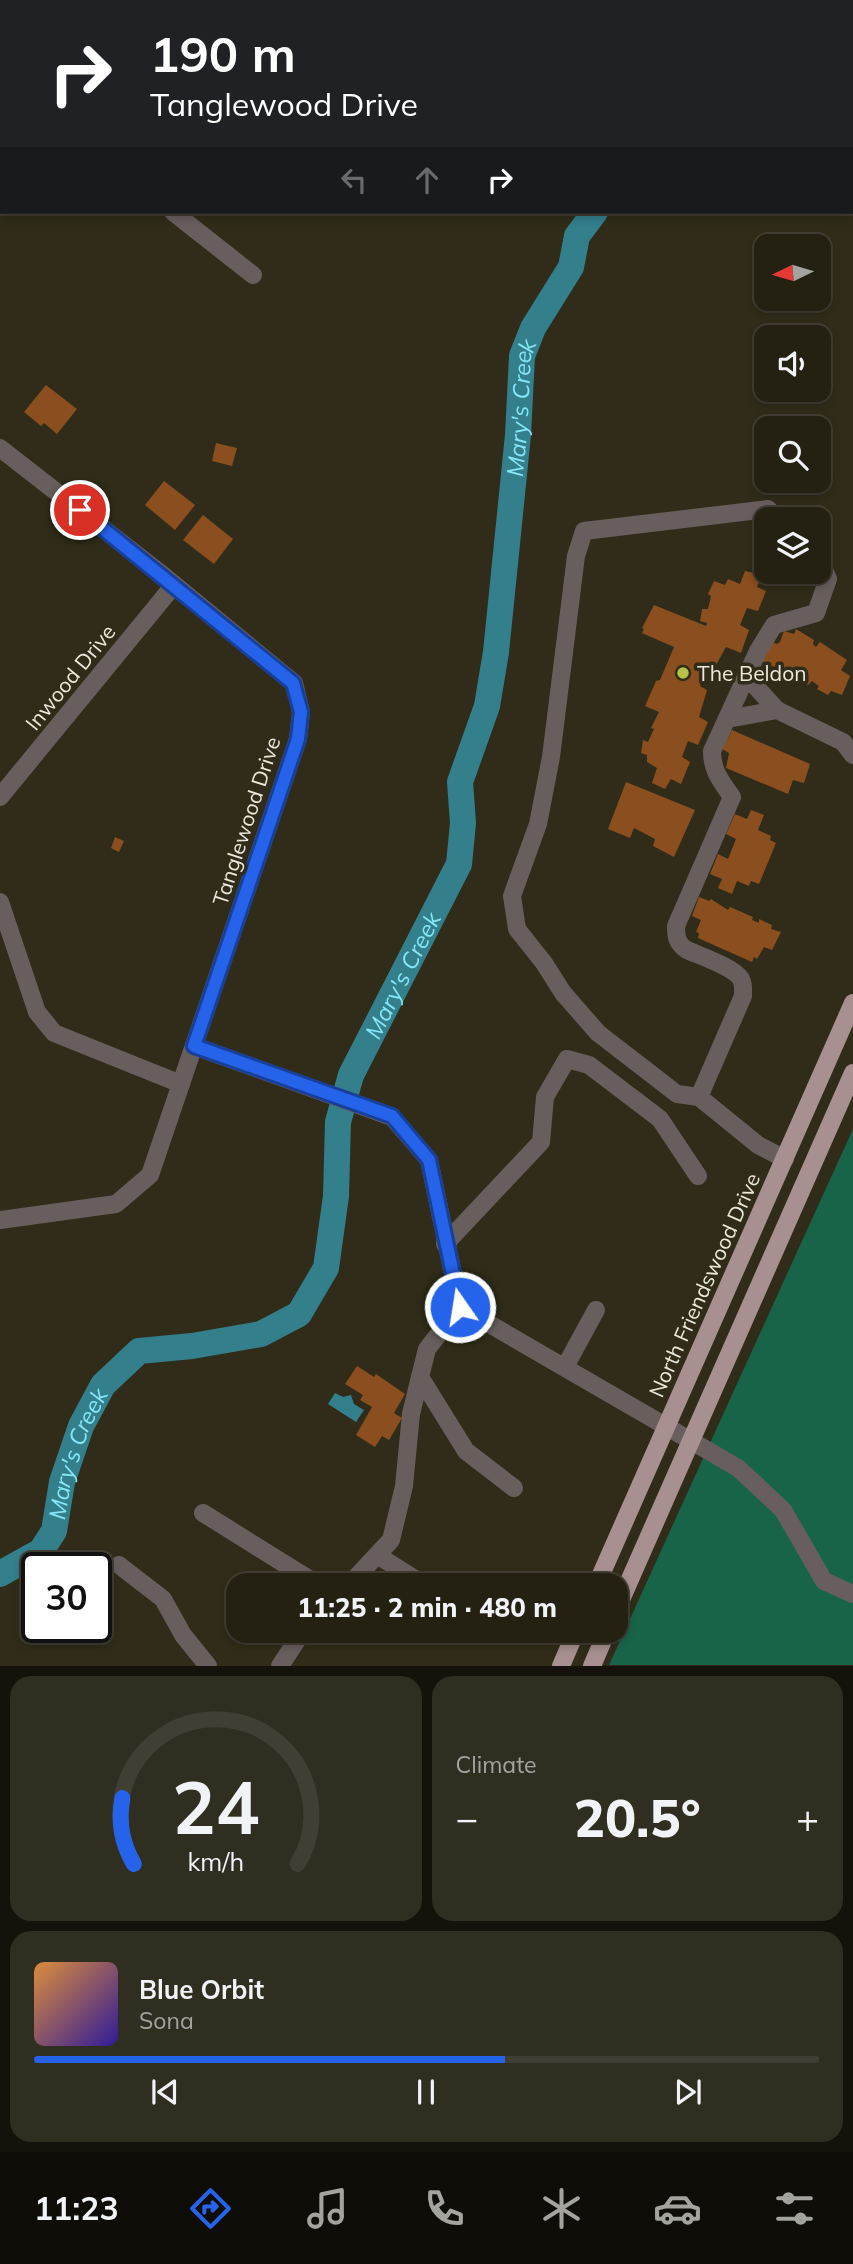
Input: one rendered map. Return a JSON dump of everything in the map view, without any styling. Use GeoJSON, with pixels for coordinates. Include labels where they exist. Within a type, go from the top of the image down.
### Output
{"type":"FeatureCollection","features":[{"type":"Feature","properties":{"kind":"main road","name":"North Friendswood Drive"},"geometry":{"type":"LineString","coordinates":[[602,1573],[853,1003]]}},
{"type":"Feature","properties":{"kind":"main road"},"geometry":{"type":"LineString","coordinates":[[628,1584],[853,1073]]}},
{"type":"Feature","properties":{"kind":"main road"},"geometry":{"type":"LineString","coordinates":[[561,1665],[571,1643]]}},
{"type":"Feature","properties":{"kind":"main road"},"geometry":{"type":"LineString","coordinates":[[592,1665],[602,1643]]}},
{"type":"Feature","properties":{"kind":"street"},"geometry":{"type":"LineString","coordinates":[[176,214],[253,275]]}},
{"type":"Feature","properties":{"kind":"street","name":"Tanglewood Drive"},"geometry":{"type":"LineString","coordinates":[[0,448],[293,683],[301,712],[298,739],[150,1175],[116,1205],[0,1220]]}},
{"type":"Feature","properties":{"kind":"street"},"geometry":{"type":"LineString","coordinates":[[754,511],[584,531],[576,556],[546,784],[538,824],[512,896],[517,929],[563,993],[598,1032],[677,1094],[699,1097],[758,1145],[785,1159]]}},
{"type":"Feature","properties":{"kind":"street"},"geometry":{"type":"LineString","coordinates":[[699,1097],[743,996],[744,986],[741,978],[734,972],[680,946],[676,937],[676,926],[732,797],[712,765],[712,751],[746,676],[774,625],[816,613],[826,584]]}},
{"type":"Feature","properties":{"kind":"street","name":"Inwood Drive"},"geometry":{"type":"LineString","coordinates":[[0,797],[174,585]]}},
{"type":"Feature","properties":{"kind":"street"},"geometry":{"type":"LineString","coordinates":[[746,676],[777,710],[850,746]]}},
{"type":"Feature","properties":{"kind":"street"},"geometry":{"type":"LineString","coordinates":[[727,719],[777,710]]}},
{"type":"Feature","properties":{"kind":"street"},"geometry":{"type":"LineString","coordinates":[[0,902],[37,1012],[54,1033],[181,1084]]}},
{"type":"Feature","properties":{"kind":"street"},"geometry":{"type":"LineString","coordinates":[[194,1046],[392,1116],[429,1160],[460,1307],[738,1468],[783,1510],[824,1581],[853,1594]]}},
{"type":"Feature","properties":{"kind":"street"},"geometry":{"type":"LineString","coordinates":[[445,1244],[541,1142],[545,1097],[567,1059],[589,1065],[660,1119],[698,1176]]}},
{"type":"Feature","properties":{"kind":"street"},"geometry":{"type":"LineString","coordinates":[[360,1573],[391,1540],[402,1497],[411,1414],[427,1349],[460,1307]]}},
{"type":"Feature","properties":{"kind":"street"},"geometry":{"type":"LineString","coordinates":[[565,1367],[596,1310]]}},
{"type":"Feature","properties":{"kind":"street"},"geometry":{"type":"LineString","coordinates":[[420,1377],[466,1451],[514,1488]]}},
{"type":"Feature","properties":{"kind":"street"},"geometry":{"type":"LineString","coordinates":[[203,1513],[299,1573]]}},
{"type":"Feature","properties":{"kind":"street"},"geometry":{"type":"LineString","coordinates":[[377,1555],[405,1573]]}},
{"type":"Feature","properties":{"kind":"street"},"geometry":{"type":"LineString","coordinates":[[119,1566],[163,1599],[183,1635],[208,1665]]}},
{"type":"Feature","properties":{"kind":"street"},"geometry":{"type":"LineString","coordinates":[[280,1665],[295,1643]]}},
{"type":"Feature","properties":{"kind":"green space"},"geometry":{"type":"Polygon","coordinates":[[[853,1129],[853,1665],[609,1665],[619,1643],[628,1643],[628,1623],[853,1129]]]}},
{"type":"Feature","properties":{"kind":"water"},"geometry":{"type":"Polygon","coordinates":[[[335,1393],[343,1397],[351,1395],[354,1404],[364,1410],[356,1422],[328,1404],[335,1393]]]}},
{"type":"Feature","properties":{"kind":"building"},"geometry":{"type":"Polygon","coordinates":[[[46,385],[77,409],[57,434],[44,423],[41,426],[24,412],[46,385]]]}},
{"type":"Feature","properties":{"kind":"building"},"geometry":{"type":"Polygon","coordinates":[[[216,443],[237,448],[232,466],[212,461],[216,443]]]}},
{"type":"Feature","properties":{"kind":"building"},"geometry":{"type":"Polygon","coordinates":[[[164,481],[195,505],[175,530],[145,505],[164,481]]]}},
{"type":"Feature","properties":{"kind":"building"},"geometry":{"type":"Polygon","coordinates":[[[203,515],[233,539],[214,564],[183,540],[203,515]]]}},
{"type":"Feature","properties":{"kind":"building","name":"The Beldon"},"geometry":{"type":"Polygon","coordinates":[[[745,571],[754,573],[754,584],[758,584],[757,587],[766,591],[758,611],[747,608],[740,625],[749,630],[741,653],[726,647],[715,667],[707,663],[700,686],[707,690],[699,717],[708,722],[698,745],[688,741],[682,757],[690,762],[681,784],[671,779],[665,789],[652,783],[657,768],[647,762],[647,755],[641,753],[643,740],[648,742],[659,712],[645,706],[674,647],[642,633],[642,628],[654,605],[706,626],[707,623],[700,621],[702,609],[708,609],[711,596],[708,594],[714,581],[725,585],[728,579],[740,584],[745,571]]]}},
{"type":"Feature","properties":{"kind":"building","name":"The Beldon"},"geometry":{"type":"Polygon","coordinates":[[[796,629],[814,640],[816,647],[820,642],[847,660],[841,670],[850,676],[842,695],[831,691],[828,695],[817,689],[819,686],[812,681],[808,685],[760,660],[769,641],[777,644],[784,631],[794,634],[796,629]]]}},
{"type":"Feature","properties":{"kind":"building","name":"The Beldon"},"geometry":{"type":"Polygon","coordinates":[[[732,730],[810,764],[804,783],[793,780],[788,794],[726,768],[729,753],[722,749],[732,730]]]}},
{"type":"Feature","properties":{"kind":"building"},"geometry":{"type":"Polygon","coordinates":[[[626,782],[695,810],[674,857],[653,846],[655,839],[634,828],[630,838],[608,829],[626,782]]]}},
{"type":"Feature","properties":{"kind":"building"},"geometry":{"type":"Polygon","coordinates":[[[751,810],[764,815],[758,830],[771,836],[770,840],[776,843],[759,884],[751,881],[749,886],[737,881],[732,894],[718,888],[722,879],[710,874],[718,854],[728,859],[736,839],[726,834],[735,814],[747,819],[751,810]]]}},
{"type":"Feature","properties":{"kind":"building"},"geometry":{"type":"Polygon","coordinates":[[[115,837],[124,841],[119,852],[111,848],[115,837]]]}},
{"type":"Feature","properties":{"kind":"building"},"geometry":{"type":"Polygon","coordinates":[[[699,897],[709,901],[711,899],[728,910],[730,907],[753,917],[752,920],[759,923],[759,919],[772,925],[771,929],[781,932],[772,950],[764,947],[752,962],[698,938],[699,933],[696,932],[701,920],[692,916],[699,897]]]}},
{"type":"Feature","properties":{"kind":"building"},"geometry":{"type":"Polygon","coordinates":[[[357,1366],[374,1377],[376,1374],[405,1394],[394,1413],[402,1418],[389,1440],[382,1436],[375,1447],[356,1435],[372,1407],[360,1400],[363,1395],[345,1384],[357,1366]]]}},
{"type":"Feature","properties":{"kind":"waterway","name":"Mary's Creek"},"geometry":{"type":"LineString","coordinates":[[0,1574],[41,1551],[54,1531],[62,1482],[81,1426],[103,1385],[139,1351],[192,1346],[261,1334],[299,1314],[326,1268],[336,1196],[338,1122],[351,1075],[459,864],[463,823],[460,782],[487,706],[496,652],[518,435],[522,356],[533,328],[571,267],[577,236],[594,214]]}},
{"type":"Feature","properties":{"kind":"place","name":"The Beldon"},"geometry":{"type":"Point","coordinates":[683,673]}},
{"type":"Feature","properties":{"kind":"route"},"geometry":{"type":"LineString","coordinates":[[80,510],[293,683],[301,712],[298,739],[194,1046],[392,1116],[429,1160],[460,1307]]}}]}
